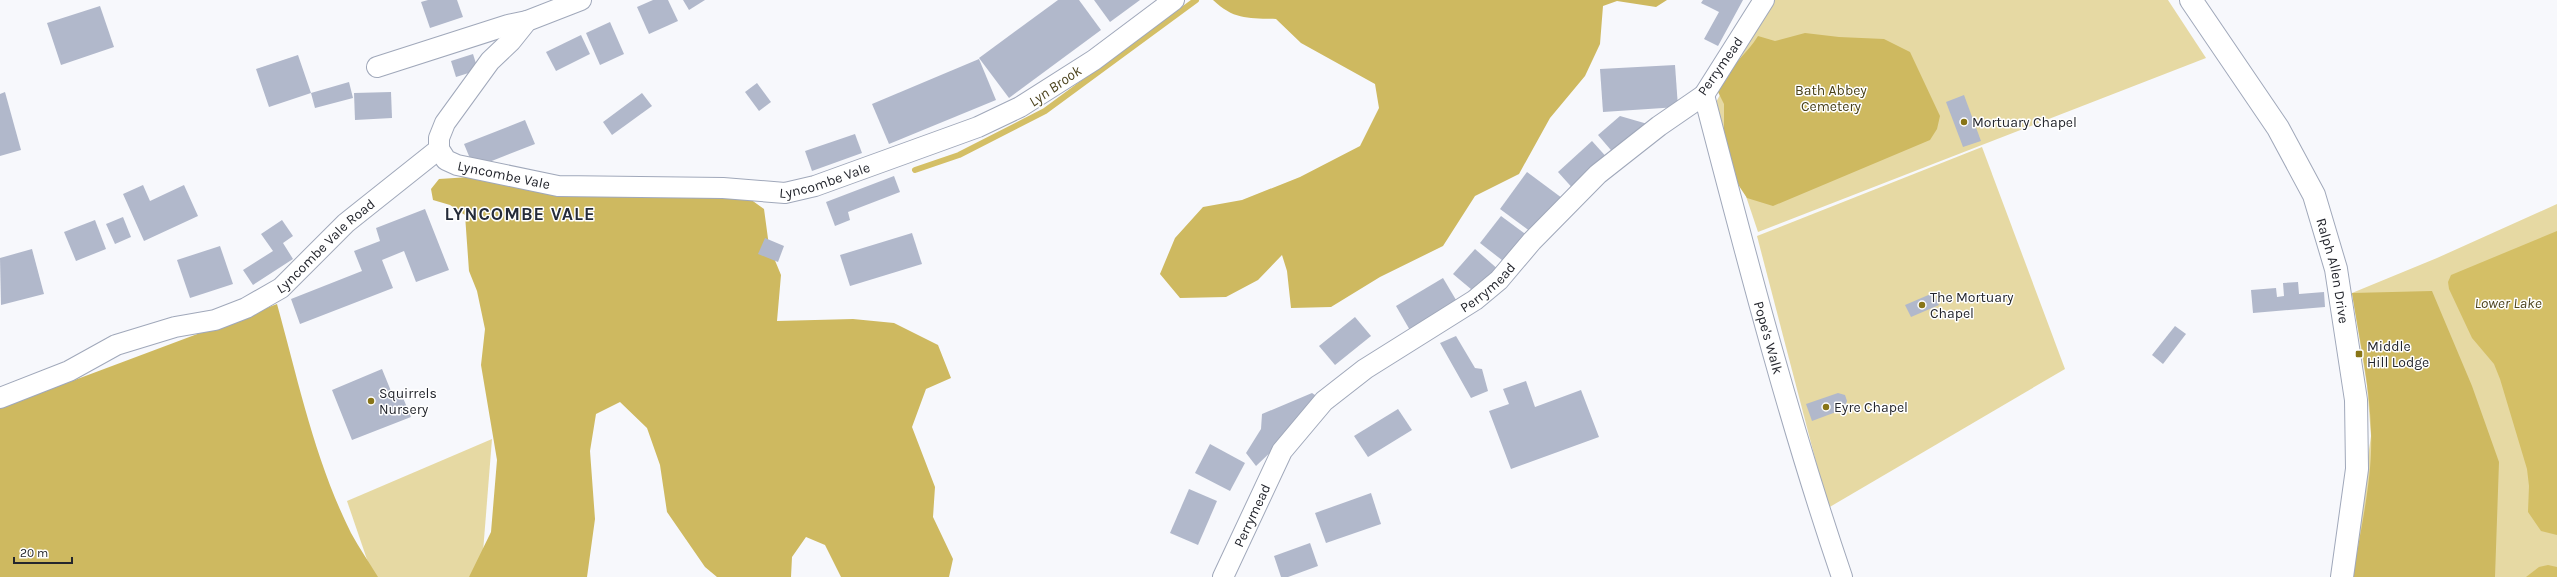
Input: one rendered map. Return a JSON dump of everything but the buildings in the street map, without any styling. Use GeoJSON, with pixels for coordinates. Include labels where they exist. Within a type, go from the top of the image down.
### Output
{"type":"FeatureCollection","features":[{"type":"Feature","properties":{"kind":"main road","name":"Ralph Allen Drive"},"geometry":{"type":"LineString","coordinates":[[2191,0],[2278,128],[2314,195],[2336,269],[2356,400],[2357,461],[2342,577]]}},
{"type":"Feature","properties":{"kind":"street"},"geometry":{"type":"LineString","coordinates":[[377,67],[508,25],[527,22],[581,0]]}},
{"type":"Feature","properties":{"kind":"street","name":"Lyncombe Vale"},"geometry":{"type":"LineString","coordinates":[[439,149],[446,160],[457,165],[558,186],[723,188],[785,193],[815,186],[978,127],[1020,107],[1094,60],[1174,0]]}},
{"type":"Feature","properties":{"kind":"street","name":"Perrymead"},"geometry":{"type":"LineString","coordinates":[[1223,577],[1282,450],[1324,401],[1365,369],[1475,300],[1499,280],[1532,241],[1598,174],[1659,126],[1704,95],[1764,0]]}},
{"type":"Feature","properties":{"kind":"street"},"geometry":{"type":"LineString","coordinates":[[439,149],[439,138],[445,123],[490,61],[511,41],[527,22]]}},
{"type":"Feature","properties":{"kind":"street","name":"Pope's Walk"},"geometry":{"type":"LineString","coordinates":[[1704,95],[1737,220],[1820,512],[1842,577]]}},
{"type":"Feature","properties":{"kind":"street","name":"Lyncombe Vale Road"},"geometry":{"type":"LineString","coordinates":[[0,398],[70,371],[116,345],[175,327],[215,320],[246,308],[281,288],[346,223],[439,149]]}},
{"type":"Feature","properties":{"kind":"green space"},"geometry":{"type":"Polygon","coordinates":[[[1213,0],[1667,0],[1656,7],[1617,1],[1603,6],[1600,44],[1585,76],[1550,118],[1519,174],[1475,196],[1443,246],[1380,277],[1331,307],[1291,308],[1287,271],[1282,255],[1258,280],[1226,297],[1180,298],[1160,274],[1175,238],[1203,207],[1242,200],[1300,177],[1360,146],[1379,108],[1375,84],[1301,43],[1276,19],[1249,18],[1235,15],[1221,7],[1213,0]]]}},
{"type":"Feature","properties":{"kind":"green space","name":"Bath Abbey Cemetery"},"geometry":{"type":"Polygon","coordinates":[[[1772,0],[2168,0],[2206,58],[1758,232],[1715,104],[1772,0]]]}},
{"type":"Feature","properties":{"kind":"green space"},"geometry":{"type":"Polygon","coordinates":[[[1805,33],[1839,37],[1884,39],[1910,52],[1940,116],[1937,129],[1930,140],[1773,206],[1747,198],[1739,186],[1724,152],[1724,104],[1715,86],[1749,49],[1758,36],[1775,41],[1805,33]]]}},
{"type":"Feature","properties":{"kind":"green space"},"geometry":{"type":"Polygon","coordinates":[[[1982,147],[2065,369],[1828,508],[1757,236],[1982,147]]]}},
{"type":"Feature","properties":{"kind":"green space"},"geometry":{"type":"Polygon","coordinates":[[[470,177],[743,194],[764,209],[769,246],[781,275],[777,321],[853,319],[894,323],[938,345],[951,378],[926,389],[912,427],[935,487],[933,517],[953,559],[949,577],[841,577],[825,545],[806,537],[792,557],[791,577],[717,577],[705,567],[667,512],[660,465],[647,428],[620,402],[596,414],[590,451],[595,519],[587,577],[469,577],[491,532],[497,460],[481,365],[485,329],[477,291],[469,271],[465,215],[450,205],[433,200],[431,189],[439,179],[470,177]]]}},
{"type":"Feature","properties":{"kind":"green space"},"geometry":{"type":"Polygon","coordinates":[[[2557,204],[2557,577],[2351,577],[2371,436],[2367,386],[2352,293],[2437,258],[2557,204]]]}},
{"type":"Feature","properties":{"kind":"green space"},"geometry":{"type":"Polygon","coordinates":[[[2432,291],[2472,386],[2499,462],[2495,577],[2353,577],[2368,487],[2371,432],[2369,397],[2352,293],[2432,291]]]}},
{"type":"Feature","properties":{"kind":"green space"},"geometry":{"type":"Polygon","coordinates":[[[277,304],[308,420],[327,478],[351,533],[378,577],[0,577],[0,408],[277,304]]]}},
{"type":"Feature","properties":{"kind":"green space"},"geometry":{"type":"Polygon","coordinates":[[[492,439],[481,577],[373,577],[347,501],[492,439]]]}},
{"type":"Feature","properties":{"kind":"water","name":"Lower Lake"},"geometry":{"type":"Polygon","coordinates":[[[2557,231],[2557,535],[2541,531],[2528,512],[2529,486],[2527,469],[2500,379],[2494,364],[2472,338],[2449,289],[2448,282],[2451,275],[2557,231]]]}},
{"type":"Feature","properties":{"kind":"water"},"geometry":{"type":"Polygon","coordinates":[[[2548,565],[2557,567],[2557,577],[2526,577],[2539,567],[2548,565]]]}},
{"type":"Feature","properties":{"kind":"waterway","name":"Lyn Brook"},"geometry":{"type":"LineString","coordinates":[[915,170],[959,155],[1045,111],[1196,0]]}},
{"type":"Feature","properties":{"kind":"place","name":"Mortuary Chapel"},"geometry":{"type":"Point","coordinates":[1964,122]}},
{"type":"Feature","properties":{"kind":"place","name":"The Mortuary Chapel"},"geometry":{"type":"Point","coordinates":[1922,305]}},
{"type":"Feature","properties":{"kind":"place","name":"Middle Hill Lodge"},"geometry":{"type":"Point","coordinates":[2359,354]}},
{"type":"Feature","properties":{"kind":"place","name":"Squirrels Nursery"},"geometry":{"type":"Point","coordinates":[371,401]}},
{"type":"Feature","properties":{"kind":"place","name":"Eyre Chapel"},"geometry":{"type":"Point","coordinates":[1826,407]}},
{"type":"Feature","properties":{"kind":"district","name":"LYNCOMBE VALE"},"geometry":{"type":"Point","coordinates":[520,214]}}]}
